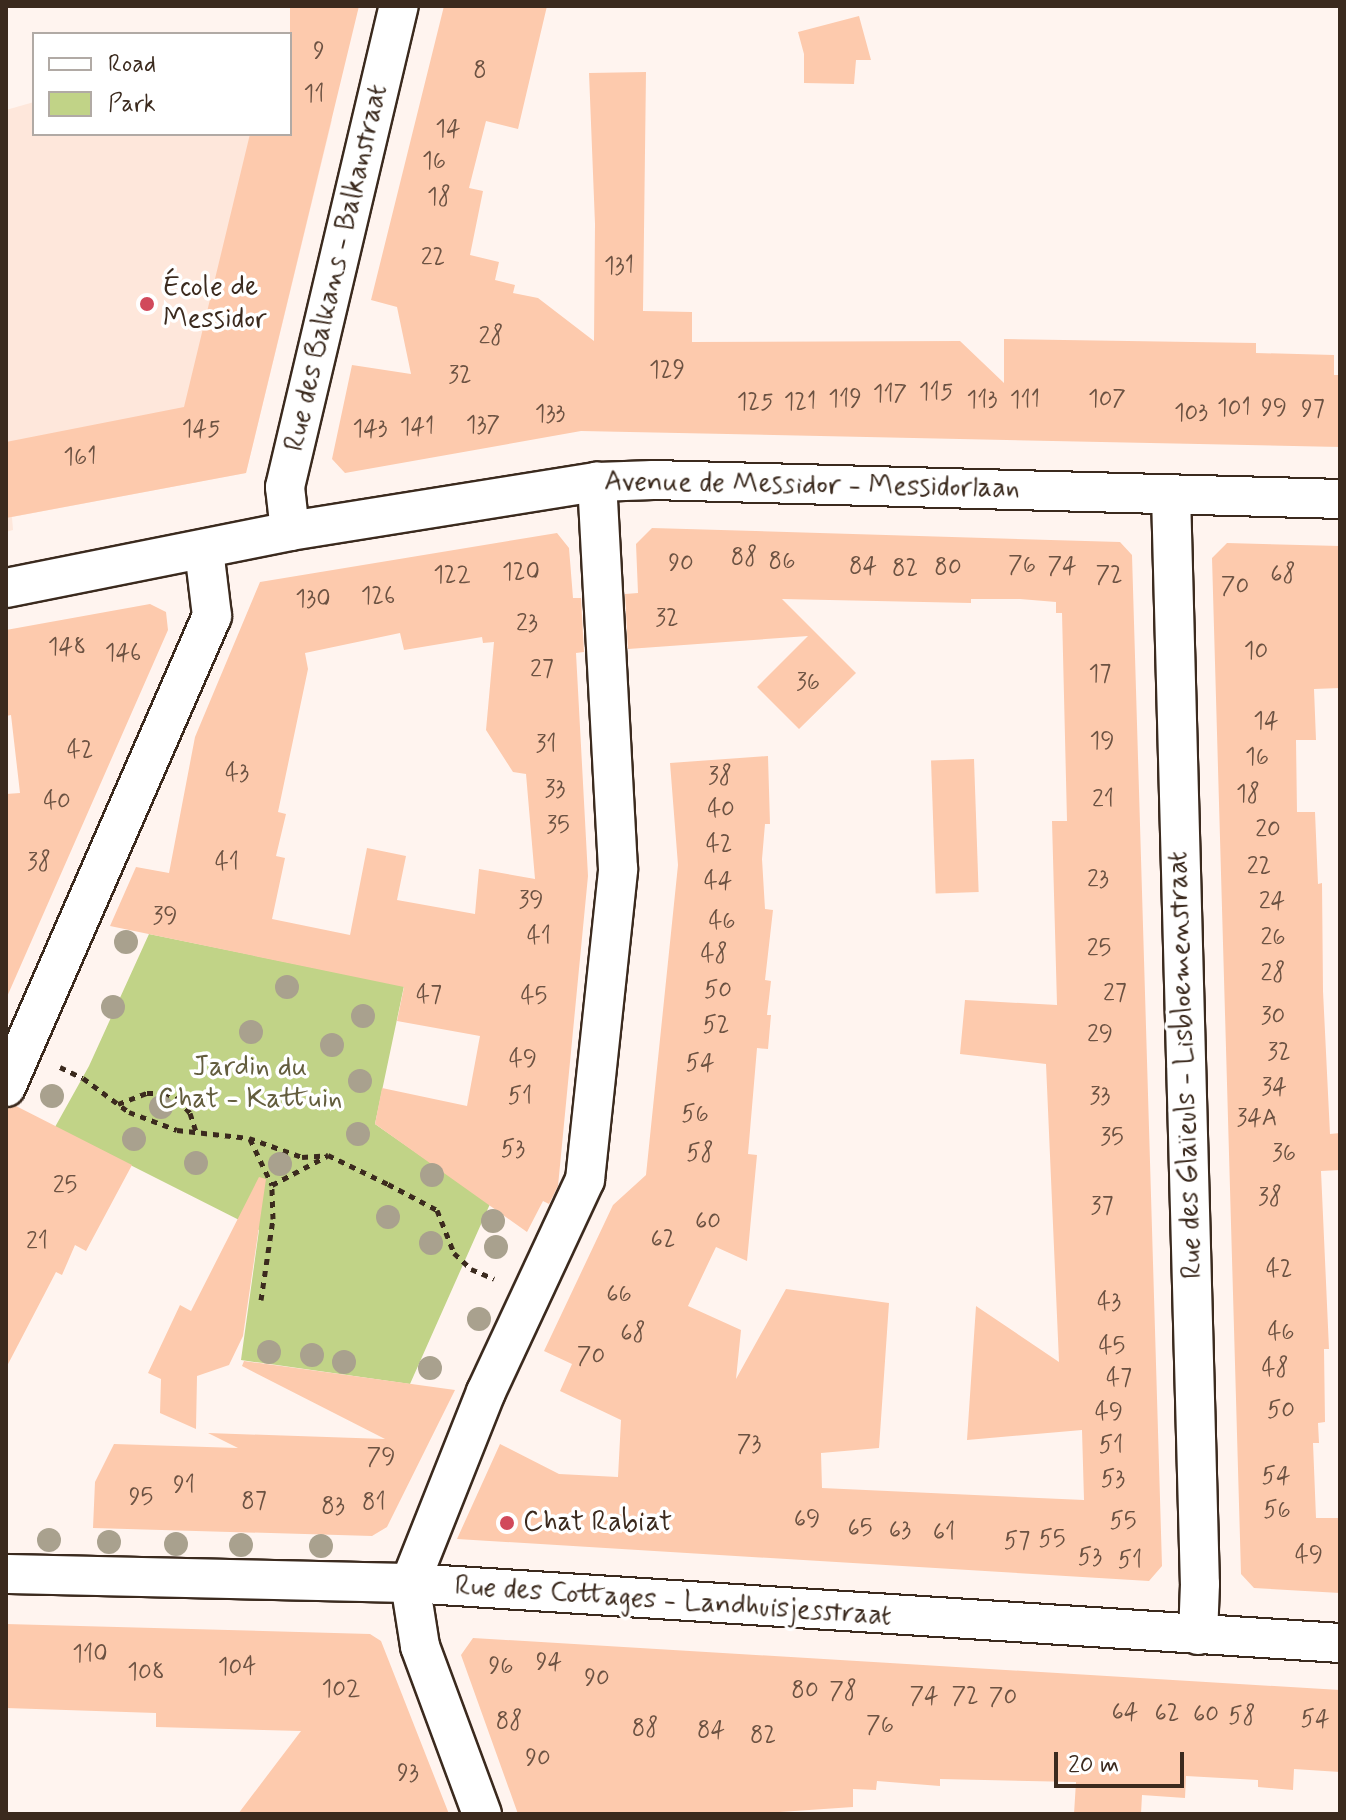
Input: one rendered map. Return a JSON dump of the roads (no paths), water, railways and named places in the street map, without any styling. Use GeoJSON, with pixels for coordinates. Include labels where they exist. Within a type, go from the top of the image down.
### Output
{"type":"FeatureCollection","features":[{"type":"Feature","properties":{"kind":"street","name":"Rue des Balkans - Balkanstraat"},"geometry":{"type":"LineString","coordinates":[[290,531],[285,487],[399,6]]}},
{"type":"Feature","properties":{"kind":"street","name":"Avenue de Messidor - Messidorlaan"},"geometry":{"type":"LineString","coordinates":[[6,588],[290,531],[597,482],[653,480],[1340,499]]}},
{"type":"Feature","properties":{"kind":"street"},"geometry":{"type":"LineString","coordinates":[[482,1814],[420,1646],[410,1583],[486,1392],[585,1180],[618,869],[597,482]]}},
{"type":"Feature","properties":{"kind":"street","name":"Rue des Glaïeuls - Lisbloemenstraat"},"geometry":{"type":"LineString","coordinates":[[1171,494],[1200,1584],[1198,1635]]}},
{"type":"Feature","properties":{"kind":"street"},"geometry":{"type":"LineString","coordinates":[[6,1087],[212,616],[204,550]]}},
{"type":"Feature","properties":{"kind":"street","name":"Rue des Cottages - Landhuisjesstraat"},"geometry":{"type":"LineString","coordinates":[[6,1574],[410,1583],[1340,1643]]}},
{"type":"Feature","properties":{"kind":"place","name":"École de Messidor"},"geometry":{"type":"Point","coordinates":[147,304]}},
{"type":"Feature","properties":{"kind":"place","name":"Chat Rabiat"},"geometry":{"type":"Point","coordinates":[507,1523]}},
{"type":"Feature","properties":{"kind":"park label","name":"Jardin du Chat - Kattuin"},"geometry":{"type":"Point","coordinates":[250,1084]}}]}
